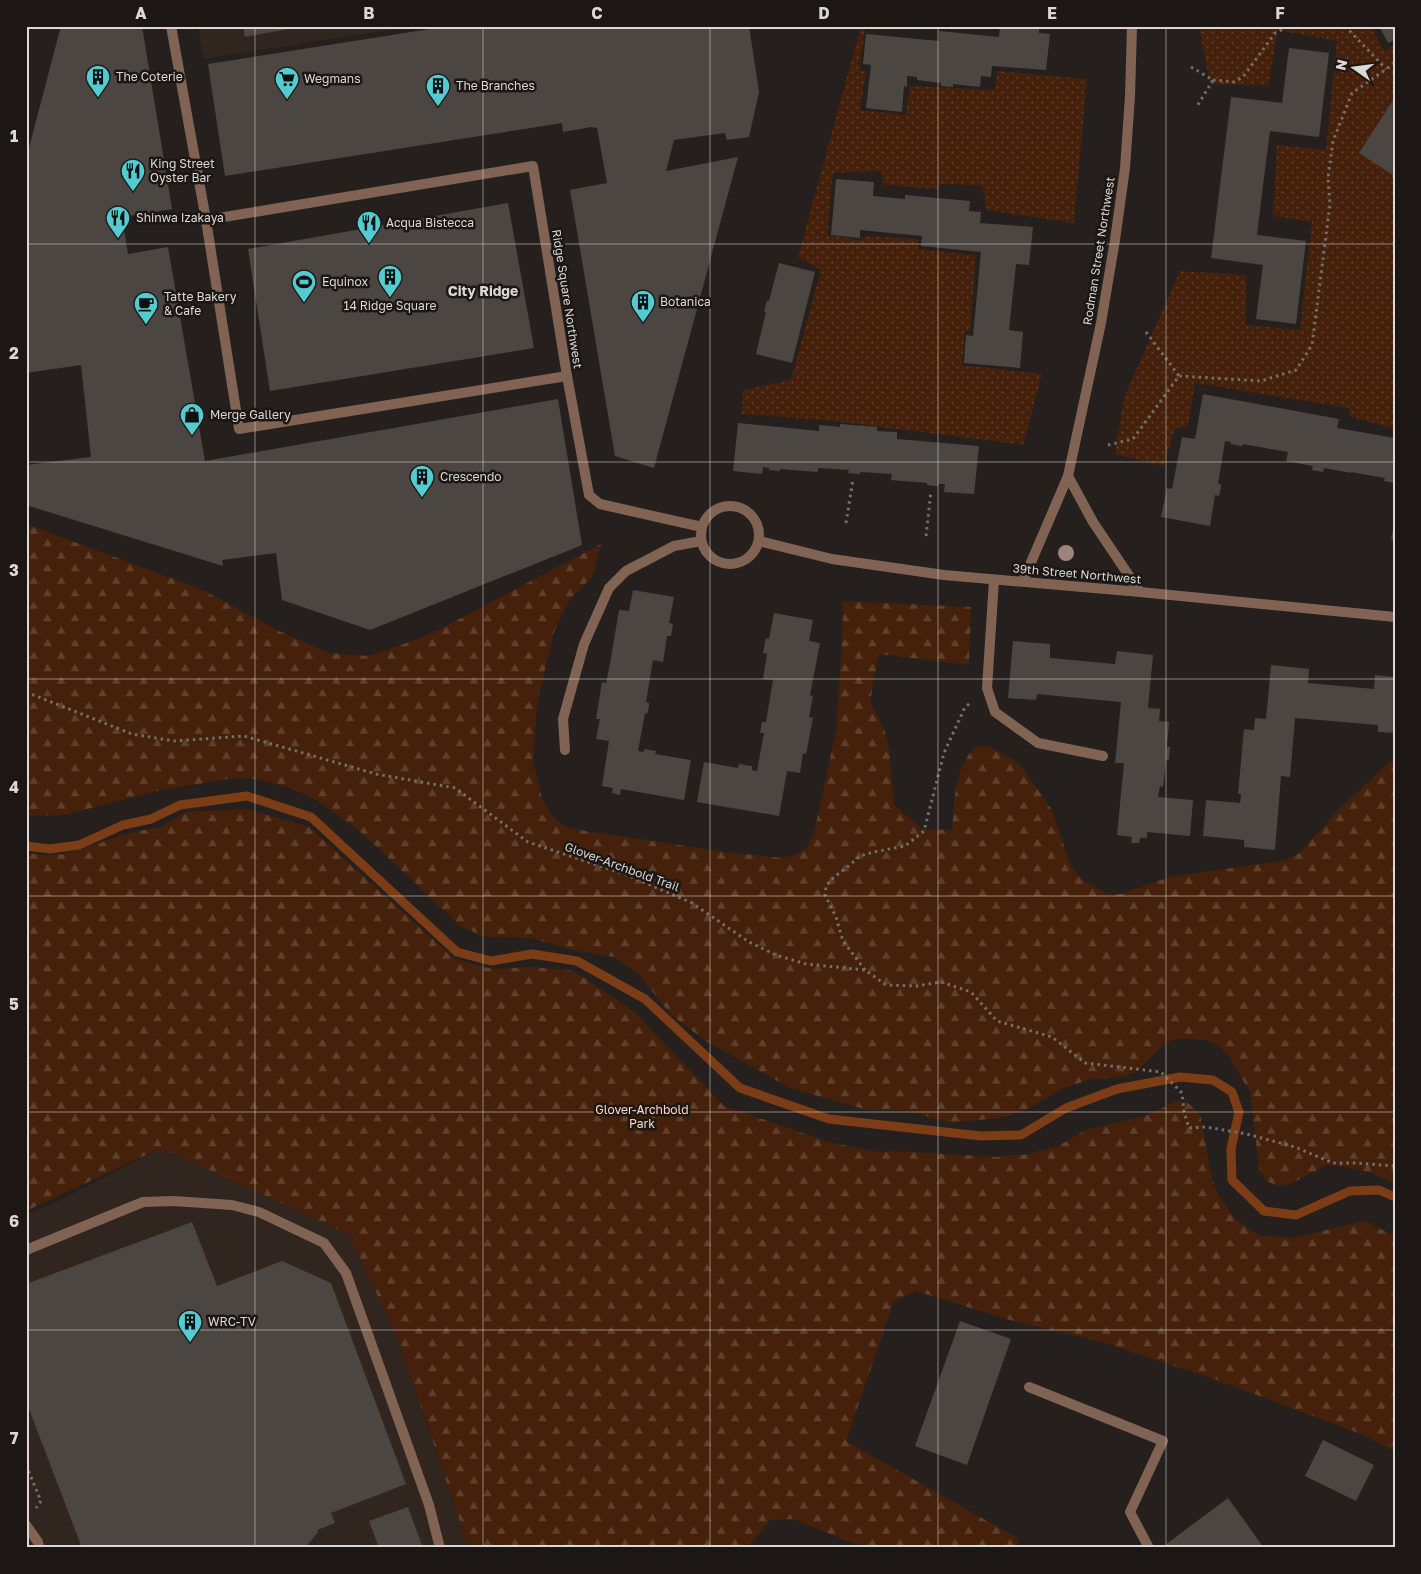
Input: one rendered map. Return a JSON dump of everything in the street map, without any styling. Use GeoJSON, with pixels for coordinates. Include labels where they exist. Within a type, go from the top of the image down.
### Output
{"type":"FeatureCollection","features":[{"type":"Feature","properties":{"kind":"street","name":"Ridge Square Northwest"},"geometry":{"type":"LineString","coordinates":[[171,26],[206,220],[239,429],[567,376],[533,166],[206,220]]}},
{"type":"Feature","properties":{"kind":"street","name":"Rodman Street Northwest"},"geometry":{"type":"LineString","coordinates":[[1023,581],[1068,476],[1094,361],[1116,240],[1127,144],[1132,26]]}},
{"type":"Feature","properties":{"kind":"street"},"geometry":{"type":"LineString","coordinates":[[567,376],[589,494],[600,504],[702,527]]}},
{"type":"Feature","properties":{"kind":"street"},"geometry":{"type":"LineString","coordinates":[[1068,476],[1093,522],[1140,592]]}},
{"type":"Feature","properties":{"kind":"street"},"geometry":{"type":"LineString","coordinates":[[723,506],[739,507],[753,516],[760,532],[759,541],[755,551],[740,563],[730,565],[720,563],[711,558],[705,550],[701,541],[702,527],[705,520],[715,509],[723,506]]}},
{"type":"Feature","properties":{"kind":"street"},"geometry":{"type":"LineString","coordinates":[[565,750],[563,719],[584,644],[609,588],[626,571],[674,546],[701,541]]}},
{"type":"Feature","properties":{"kind":"street","name":"39th Street Northwest"},"geometry":{"type":"LineString","coordinates":[[759,541],[832,559],[944,575],[1395,617]]}},
{"type":"Feature","properties":{"kind":"street"},"geometry":{"type":"LineString","coordinates":[[994,580],[988,688],[995,712],[1038,743],[1103,756]]}},
{"type":"Feature","properties":{"kind":"street"},"geometry":{"type":"LineString","coordinates":[[26,1250],[143,1202],[173,1201],[232,1205],[259,1212],[324,1243],[346,1273],[429,1505],[440,1548]]}},
{"type":"Feature","properties":{"kind":"street"},"geometry":{"type":"LineString","coordinates":[[1029,1387],[1163,1441],[1130,1512],[1149,1548]]}},
{"type":"Feature","properties":{"kind":"street"},"geometry":{"type":"LineString","coordinates":[[26,1525],[40,1548]]}},
{"type":"Feature","properties":{"kind":"path"},"geometry":{"type":"LineString","coordinates":[[1192,67],[1213,80],[1234,82],[1244,77],[1275,32],[1289,26]]}},
{"type":"Feature","properties":{"kind":"path"},"geometry":{"type":"LineString","coordinates":[[1345,26],[1386,69]]}},
{"type":"Feature","properties":{"kind":"path"},"geometry":{"type":"LineString","coordinates":[[1146,332],[1179,376],[1261,381],[1296,370],[1312,345],[1330,204],[1328,178],[1333,141],[1352,93],[1395,63]]}},
{"type":"Feature","properties":{"kind":"path"},"geometry":{"type":"LineString","coordinates":[[1196,108],[1213,80]]}},
{"type":"Feature","properties":{"kind":"path"},"geometry":{"type":"LineString","coordinates":[[1108,445],[1133,439],[1179,376]]}},
{"type":"Feature","properties":{"kind":"path"},"geometry":{"type":"LineString","coordinates":[[846,523],[853,479]]}},
{"type":"Feature","properties":{"kind":"path"},"geometry":{"type":"LineString","coordinates":[[926,536],[931,491]]}},
{"type":"Feature","properties":{"kind":"path"},"geometry":{"type":"LineString","coordinates":[[865,970],[843,941],[836,917],[825,895],[826,886],[834,876],[860,856],[905,846],[924,831],[944,753],[965,707],[988,688]]}},
{"type":"Feature","properties":{"kind":"path","name":"Glover-Archbold Trail"},"geometry":{"type":"LineString","coordinates":[[26,692],[132,734],[174,742],[244,736],[376,774],[455,788],[528,842],[627,875],[692,903],[749,942],[776,955],[806,964],[865,970],[886,985],[916,986],[940,982],[971,992],[997,1021],[1052,1037],[1085,1063],[1161,1072],[1182,1093],[1184,1112],[1189,1128],[1206,1126],[1247,1134],[1295,1147],[1333,1163],[1395,1166]]}},
{"type":"Feature","properties":{"kind":"path"},"geometry":{"type":"LineString","coordinates":[[26,1465],[41,1501],[31,1514]]}},
{"type":"Feature","properties":{"kind":"shaded area"},"geometry":{"type":"Polygon","coordinates":[[[198,26],[416,26],[203,59],[198,26]]]}},
{"type":"Feature","properties":{"kind":"shaded area","name":"WRC-TV"},"geometry":{"type":"Polygon","coordinates":[[[161,1148],[349,1228],[399,1342],[469,1548],[26,1548],[26,1215],[53,1204],[161,1148]]]}},
{"type":"Feature","properties":{"kind":"green space"},"geometry":{"type":"Polygon","coordinates":[[[861,26],[948,26],[932,30],[865,29],[859,68],[866,72],[860,110],[906,115],[910,86],[995,90],[997,71],[1087,79],[1074,223],[987,210],[982,186],[941,184],[936,189],[883,185],[882,171],[833,173],[827,235],[863,240],[865,236],[918,239],[918,249],[976,255],[970,330],[965,332],[962,365],[1042,374],[1023,445],[833,421],[742,414],[743,390],[791,380],[821,270],[798,257],[861,26]]]}},
{"type":"Feature","properties":{"kind":"green space"},"geometry":{"type":"Polygon","coordinates":[[[1199,26],[1370,26],[1385,51],[1395,44],[1395,429],[1350,416],[1349,408],[1195,383],[1188,427],[1175,428],[1164,466],[1115,454],[1124,398],[1180,271],[1246,275],[1246,325],[1300,330],[1312,222],[1273,216],[1277,145],[1326,150],[1337,41],[1278,30],[1268,86],[1210,84],[1199,26]]]}},
{"type":"Feature","properties":{"kind":"green space"},"geometry":{"type":"Polygon","coordinates":[[[26,524],[201,589],[277,630],[329,653],[369,656],[418,639],[446,626],[601,544],[592,577],[570,599],[554,632],[537,703],[533,761],[542,798],[551,815],[564,826],[579,830],[726,852],[782,858],[797,854],[808,846],[814,833],[836,731],[843,601],[971,607],[969,665],[879,654],[870,701],[885,732],[889,747],[894,805],[922,829],[952,830],[956,786],[963,766],[975,747],[989,746],[1020,764],[1052,810],[1070,864],[1081,879],[1108,894],[1121,894],[1169,877],[1287,860],[1300,853],[1341,807],[1395,757],[1395,1184],[1373,1173],[1327,1165],[1290,1184],[1278,1186],[1266,1181],[1259,1168],[1250,1092],[1227,1054],[1218,1045],[1206,1040],[1178,1038],[1166,1043],[1137,1071],[1123,1077],[1092,1079],[1064,1088],[1024,1111],[999,1118],[950,1123],[906,1110],[867,1110],[790,1088],[706,1041],[671,1015],[639,974],[614,957],[573,950],[531,938],[485,937],[460,926],[363,834],[318,801],[293,789],[258,779],[233,778],[157,791],[64,815],[26,816],[26,524]]]}},
{"type":"Feature","properties":{"kind":"green space","name":"Glover-Archbold Park"},"geometry":{"type":"Polygon","coordinates":[[[248,809],[309,827],[455,959],[492,969],[532,967],[574,971],[636,1013],[724,1106],[829,1142],[879,1152],[896,1151],[995,1157],[1030,1154],[1060,1145],[1085,1130],[1145,1116],[1177,1101],[1187,1102],[1200,1114],[1212,1179],[1218,1194],[1234,1218],[1259,1235],[1292,1238],[1365,1221],[1395,1236],[1395,1451],[1361,1434],[1217,1380],[1102,1342],[1006,1319],[916,1291],[894,1301],[846,1441],[1019,1539],[1016,1548],[865,1548],[793,1519],[770,1520],[747,1548],[469,1548],[399,1342],[349,1234],[161,1148],[26,1211],[26,853],[44,855],[65,854],[133,832],[161,827],[186,812],[248,809]]]}},
{"type":"Feature","properties":{"kind":"building"},"geometry":{"type":"Polygon","coordinates":[[[26,26],[30,26],[27,40],[26,40],[26,26]]]}},
{"type":"Feature","properties":{"kind":"building"},"geometry":{"type":"Polygon","coordinates":[[[61,26],[142,26],[172,209],[122,217],[128,254],[168,247],[205,461],[558,399],[582,545],[370,630],[282,600],[276,553],[222,560],[223,566],[26,505],[26,465],[91,457],[81,365],[26,373],[26,273],[29,272],[26,256],[26,159],[61,26]]]}},
{"type":"Feature","properties":{"kind":"building"},"geometry":{"type":"Polygon","coordinates":[[[243,26],[300,26],[300,27],[245,37],[243,26]]]}},
{"type":"Feature","properties":{"kind":"building"},"geometry":{"type":"Polygon","coordinates":[[[449,26],[749,26],[759,92],[749,137],[727,140],[725,133],[674,140],[666,171],[738,157],[654,468],[615,456],[570,190],[607,183],[597,128],[591,127],[563,132],[562,123],[225,176],[208,64],[449,26]]]}},
{"type":"Feature","properties":{"kind":"building"},"geometry":{"type":"Polygon","coordinates":[[[1000,26],[1039,26],[1039,33],[1050,34],[1046,70],[992,66],[991,77],[981,76],[980,87],[953,84],[953,87],[941,86],[941,83],[917,80],[917,77],[907,76],[907,87],[904,86],[902,112],[866,108],[871,65],[863,64],[866,34],[939,41],[939,31],[999,37],[1000,26]]]}},
{"type":"Feature","properties":{"kind":"building"},"geometry":{"type":"Polygon","coordinates":[[[1379,26],[1395,26],[1395,40],[1388,43],[1379,26]]]}},
{"type":"Feature","properties":{"kind":"building"},"geometry":{"type":"Polygon","coordinates":[[[1289,48],[1329,53],[1319,137],[1270,131],[1263,185],[1257,235],[1306,241],[1296,324],[1256,319],[1263,265],[1211,258],[1231,97],[1282,103],[1289,48]]]}},
{"type":"Feature","properties":{"kind":"building"},"geometry":{"type":"Polygon","coordinates":[[[1395,97],[1395,179],[1392,177],[1393,175],[1359,153],[1395,97]]]}},
{"type":"Feature","properties":{"kind":"building"},"geometry":{"type":"Polygon","coordinates":[[[836,179],[874,182],[873,196],[905,199],[905,195],[970,201],[969,211],[981,212],[980,223],[1033,227],[1029,265],[1016,264],[1009,330],[1023,332],[1020,368],[964,363],[966,335],[973,336],[981,252],[921,246],[922,236],[860,230],[860,238],[831,235],[836,179]]]}},
{"type":"Feature","properties":{"kind":"building","name":"14 Ridge Square"},"geometry":{"type":"Polygon","coordinates":[[[508,203],[534,348],[270,391],[248,249],[508,203]]]}},
{"type":"Feature","properties":{"kind":"building"},"geometry":{"type":"Polygon","coordinates":[[[779,263],[815,272],[792,363],[756,354],[766,312],[764,311],[767,301],[769,301],[779,263]]]}},
{"type":"Feature","properties":{"kind":"building"},"geometry":{"type":"Polygon","coordinates":[[[1203,394],[1339,419],[1337,428],[1395,438],[1395,483],[1384,481],[1385,478],[1351,472],[1324,468],[1323,472],[1312,470],[1313,466],[1286,461],[1288,452],[1243,444],[1242,446],[1225,441],[1218,484],[1221,484],[1221,487],[1219,496],[1215,495],[1210,526],[1161,517],[1167,488],[1172,489],[1182,437],[1195,439],[1203,394]]]}},
{"type":"Feature","properties":{"kind":"building"},"geometry":{"type":"Polygon","coordinates":[[[738,423],[819,431],[819,425],[840,427],[840,424],[877,427],[877,431],[897,432],[897,439],[979,446],[974,494],[944,492],[945,484],[934,486],[927,485],[927,483],[891,480],[892,474],[860,472],[860,474],[848,473],[849,470],[818,468],[818,472],[769,470],[769,468],[763,467],[762,474],[733,471],[738,423]]]}},
{"type":"Feature","properties":{"kind":"building"},"geometry":{"type":"Polygon","coordinates":[[[1395,524],[1395,541],[1391,540],[1395,524]]]}},
{"type":"Feature","properties":{"kind":"building"},"geometry":{"type":"Polygon","coordinates":[[[633,590],[674,597],[669,623],[673,624],[671,636],[667,636],[663,662],[653,660],[646,702],[649,703],[649,706],[647,714],[645,713],[638,751],[644,752],[644,749],[656,751],[655,754],[691,760],[684,800],[621,789],[620,795],[612,793],[613,788],[602,786],[609,741],[596,739],[600,719],[596,719],[602,682],[606,683],[619,610],[629,611],[633,590]]]}},
{"type":"Feature","properties":{"kind":"building"},"geometry":{"type":"Polygon","coordinates":[[[774,613],[813,620],[809,641],[820,643],[810,695],[813,696],[809,717],[813,718],[806,754],[803,753],[800,773],[787,771],[779,816],[697,802],[704,762],[738,768],[739,764],[752,766],[752,770],[757,771],[764,733],[760,733],[762,722],[766,722],[773,680],[763,679],[767,654],[763,653],[766,638],[769,639],[774,613]]]}},
{"type":"Feature","properties":{"kind":"building"},"geometry":{"type":"Polygon","coordinates":[[[1013,641],[1050,644],[1050,658],[1115,664],[1117,651],[1153,655],[1148,708],[1160,709],[1159,721],[1169,722],[1167,747],[1170,747],[1169,760],[1166,760],[1163,787],[1160,786],[1158,797],[1193,800],[1190,836],[1147,832],[1147,838],[1140,838],[1139,843],[1131,843],[1132,837],[1117,835],[1124,763],[1115,763],[1121,702],[1037,694],[1036,700],[1008,698],[1013,641]]]}},
{"type":"Feature","properties":{"kind":"building"},"geometry":{"type":"Polygon","coordinates":[[[1271,665],[1309,669],[1308,683],[1374,689],[1375,675],[1395,677],[1395,733],[1378,732],[1378,725],[1295,718],[1290,777],[1281,776],[1275,850],[1244,847],[1244,840],[1203,836],[1206,800],[1240,803],[1241,794],[1238,794],[1244,729],[1254,730],[1255,718],[1266,719],[1271,665]]]}},
{"type":"Feature","properties":{"kind":"building","name":"WRC-TV"},"geometry":{"type":"Polygon","coordinates":[[[192,1222],[217,1286],[282,1261],[331,1283],[406,1484],[331,1513],[335,1523],[317,1530],[318,1532],[305,1548],[82,1548],[26,1401],[26,1284],[192,1222]]]}},
{"type":"Feature","properties":{"kind":"building"},"geometry":{"type":"Polygon","coordinates":[[[960,1321],[1011,1339],[967,1465],[915,1446],[960,1321]]]}},
{"type":"Feature","properties":{"kind":"building"},"geometry":{"type":"Polygon","coordinates":[[[1323,1440],[1374,1465],[1356,1501],[1305,1476],[1323,1440]]]}},
{"type":"Feature","properties":{"kind":"building"},"geometry":{"type":"Polygon","coordinates":[[[1228,1498],[1264,1548],[1161,1548],[1228,1498]]]}},
{"type":"Feature","properties":{"kind":"building"},"geometry":{"type":"Polygon","coordinates":[[[408,1507],[423,1548],[379,1548],[369,1521],[408,1507]]]}},
{"type":"Feature","properties":{"kind":"waterway"},"geometry":{"type":"LineString","coordinates":[[26,846],[50,849],[79,845],[123,825],[151,819],[180,805],[247,796],[311,817],[457,952],[491,961],[532,954],[577,961],[645,999],[740,1088],[829,1119],[981,1136],[1021,1135],[1066,1108],[1117,1089],[1180,1077],[1213,1080],[1232,1092],[1239,1112],[1231,1149],[1232,1180],[1264,1211],[1296,1215],[1350,1191],[1379,1190],[1395,1197]]}},
{"type":"Feature","properties":{"kind":"place","name":"The Coterie"},"geometry":{"type":"Point","coordinates":[98,98]}},
{"type":"Feature","properties":{"kind":"place","name":"Wegmans"},"geometry":{"type":"Point","coordinates":[287,100]}},
{"type":"Feature","properties":{"kind":"place","name":"The Branches"},"geometry":{"type":"Point","coordinates":[438,107]}},
{"type":"Feature","properties":{"kind":"place","name":"King Street Oyster Bar"},"geometry":{"type":"Point","coordinates":[133,192]}},
{"type":"Feature","properties":{"kind":"place","name":"Shinwa Izakaya"},"geometry":{"type":"Point","coordinates":[118,239]}},
{"type":"Feature","properties":{"kind":"place","name":"Acqua Bistecca"},"geometry":{"type":"Point","coordinates":[369,244]}},
{"type":"Feature","properties":{"kind":"place","name":"14 Ridge Square"},"geometry":{"type":"Point","coordinates":[390,298]}},
{"type":"Feature","properties":{"kind":"place","name":"Equinox"},"geometry":{"type":"Point","coordinates":[304,303]}},
{"type":"Feature","properties":{"kind":"place","name":"Botanica"},"geometry":{"type":"Point","coordinates":[643,323]}},
{"type":"Feature","properties":{"kind":"place","name":"Tatte Bakery & Cafe"},"geometry":{"type":"Point","coordinates":[146,325]}},
{"type":"Feature","properties":{"kind":"place","name":"Merge Gallery"},"geometry":{"type":"Point","coordinates":[192,436]}},
{"type":"Feature","properties":{"kind":"place","name":"Crescendo"},"geometry":{"type":"Point","coordinates":[422,498]}},
{"type":"Feature","properties":{"kind":"place","name":"WRC-TV"},"geometry":{"type":"Point","coordinates":[190,1343]}},
{"type":"Feature","properties":{"kind":"district","name":"City Ridge"},"geometry":{"type":"Point","coordinates":[483,291]}}]}
